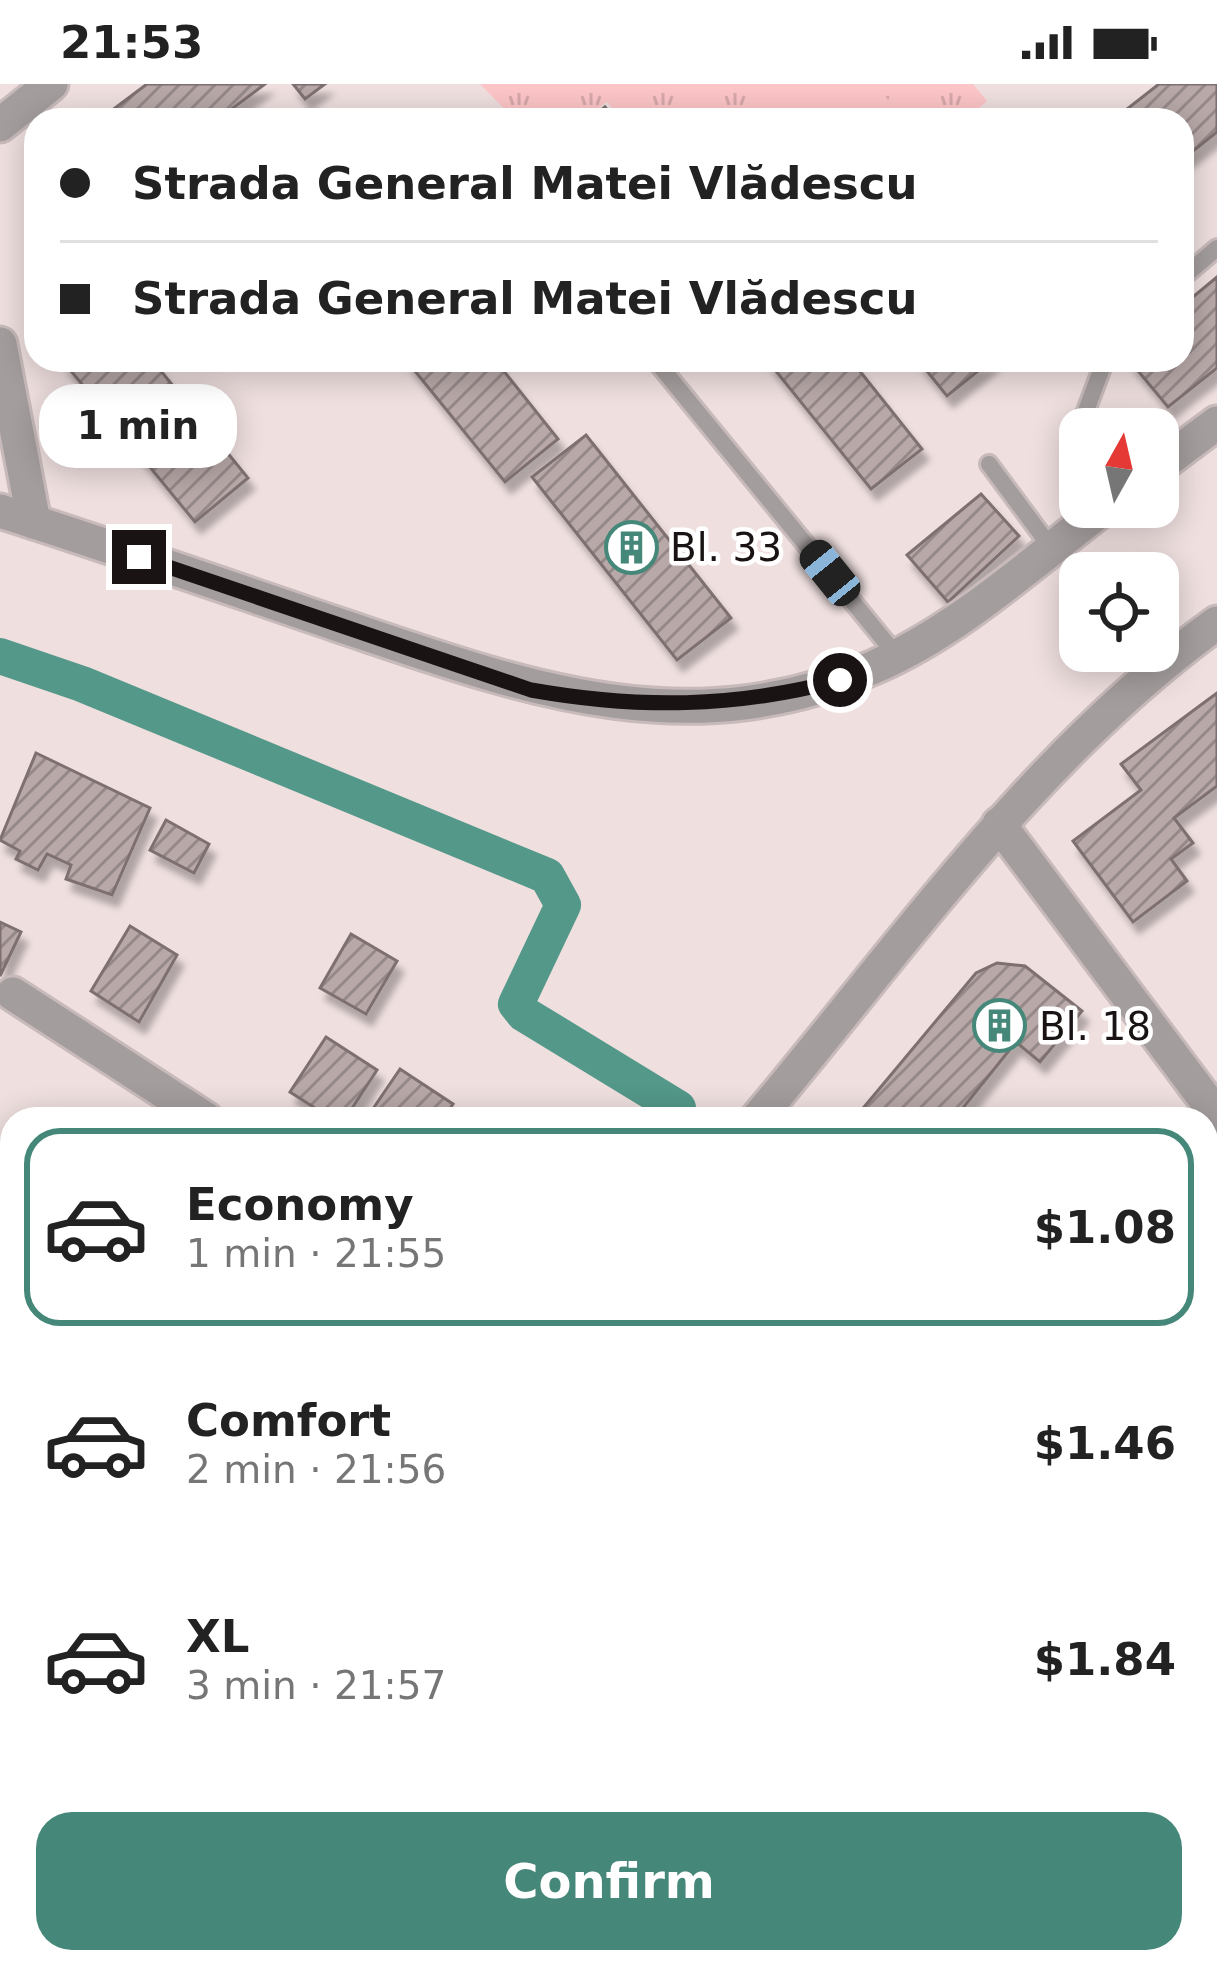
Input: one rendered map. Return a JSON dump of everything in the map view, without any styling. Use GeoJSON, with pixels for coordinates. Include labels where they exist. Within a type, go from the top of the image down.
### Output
{"type":"FeatureCollection","features":[{"type":"Feature","properties":{"kind":"street"},"geometry":{"type":"LineString","coordinates":[[0,125],[51,84]]}},
{"type":"Feature","properties":{"kind":"street"},"geometry":{"type":"LineString","coordinates":[[0,344],[34,522]]}},
{"type":"Feature","properties":{"kind":"street"},"geometry":{"type":"LineString","coordinates":[[1179,451],[1217,423]]}},
{"type":"Feature","properties":{"kind":"street"},"geometry":{"type":"LineString","coordinates":[[0,511],[531,690],[647,706],[758,699],[840,680],[897,656],[1078,528]]}},
{"type":"Feature","properties":{"kind":"street"},"geometry":{"type":"LineString","coordinates":[[767,1107],[999,824],[1089,730],[1166,659],[1217,623]]}},
{"type":"Feature","properties":{"kind":"street"},"geometry":{"type":"LineString","coordinates":[[999,824],[1211,1107]]}},
{"type":"Feature","properties":{"kind":"street"},"geometry":{"type":"LineString","coordinates":[[13,994],[187,1107]]}},
{"type":"Feature","properties":{"kind":"lane"},"geometry":{"type":"LineString","coordinates":[[1194,268],[1217,248]]}},
{"type":"Feature","properties":{"kind":"lane"},"geometry":{"type":"LineString","coordinates":[[665,372],[897,656]]}},
{"type":"Feature","properties":{"kind":"lane"},"geometry":{"type":"LineString","coordinates":[[1087,408],[1100,372]]}},
{"type":"Feature","properties":{"kind":"lane"},"geometry":{"type":"LineString","coordinates":[[989,464],[1052,549]]}},
{"type":"Feature","properties":{"kind":"green space"},"geometry":{"type":"Polygon","coordinates":[[[480,84],[973,84],[987,101],[979,108],[612,108],[607,102],[599,108],[503,108],[480,84]]]}},
{"type":"Feature","properties":{"kind":"green space"},"geometry":{"type":"Polygon","coordinates":[[[766,84],[875,84],[895,108],[785,108],[766,84]]]}},
{"type":"Feature","properties":{"kind":"building"},"geometry":{"type":"Polygon","coordinates":[[[147,84],[265,84],[233,108],[115,108],[147,84]]]}},
{"type":"Feature","properties":{"kind":"building"},"geometry":{"type":"Polygon","coordinates":[[[293,84],[325,84],[305,99],[293,84]]]}},
{"type":"Feature","properties":{"kind":"building"},"geometry":{"type":"Polygon","coordinates":[[[1159,84],[1217,84],[1217,132],[1194,150],[1194,108],[1128,108],[1159,84]]]}},
{"type":"Feature","properties":{"kind":"building"},"geometry":{"type":"Polygon","coordinates":[[[1217,277],[1217,368],[1168,407],[1139,372],[1194,372],[1194,296],[1217,277]]]}},
{"type":"Feature","properties":{"kind":"building"},"geometry":{"type":"Polygon","coordinates":[[[72,372],[162,372],[248,478],[195,522],[72,372]]]}},
{"type":"Feature","properties":{"kind":"building"},"geometry":{"type":"Polygon","coordinates":[[[416,372],[505,372],[558,439],[505,482],[416,372]]]}},
{"type":"Feature","properties":{"kind":"building"},"geometry":{"type":"Polygon","coordinates":[[[777,372],[861,372],[922,449],[871,489],[777,372]]]}},
{"type":"Feature","properties":{"kind":"building"},"geometry":{"type":"Polygon","coordinates":[[[928,372],[977,372],[947,396],[928,372]]]}},
{"type":"Feature","properties":{"kind":"building","name":"Bl. 33"},"geometry":{"type":"Polygon","coordinates":[[[586,435],[731,618],[677,660],[532,477],[586,435]]]}},
{"type":"Feature","properties":{"kind":"building"},"geometry":{"type":"Polygon","coordinates":[[[981,494],[1019,536],[948,602],[907,555],[981,494]]]}},
{"type":"Feature","properties":{"kind":"building"},"geometry":{"type":"Polygon","coordinates":[[[1217,693],[1217,786],[1174,818],[1193,843],[1171,859],[1187,881],[1133,922],[1073,841],[1141,790],[1121,764],[1217,693]]]}},
{"type":"Feature","properties":{"kind":"building"},"geometry":{"type":"Polygon","coordinates":[[[36,753],[150,808],[112,895],[66,879],[71,865],[47,854],[38,870],[16,859],[20,851],[0,840],[36,753]]]}},
{"type":"Feature","properties":{"kind":"building"},"geometry":{"type":"Polygon","coordinates":[[[166,820],[209,844],[194,873],[150,850],[166,820]]]}},
{"type":"Feature","properties":{"kind":"building"},"geometry":{"type":"Polygon","coordinates":[[[0,922],[21,932],[0,976],[0,922]]]}},
{"type":"Feature","properties":{"kind":"building"},"geometry":{"type":"Polygon","coordinates":[[[130,926],[177,955],[139,1022],[91,991],[130,926]]]}},
{"type":"Feature","properties":{"kind":"building"},"geometry":{"type":"Polygon","coordinates":[[[351,934],[397,961],[366,1014],[320,988],[351,934]]]}},
{"type":"Feature","properties":{"kind":"building","name":"Bl. 18"},"geometry":{"type":"Polygon","coordinates":[[[997,963],[1025,966],[1082,1011],[1040,1062],[1016,1042],[964,1107],[864,1107],[976,973],[997,963]]]}},
{"type":"Feature","properties":{"kind":"building"},"geometry":{"type":"Polygon","coordinates":[[[326,1037],[377,1070],[353,1107],[313,1107],[290,1092],[326,1037]]]}},
{"type":"Feature","properties":{"kind":"building"},"geometry":{"type":"Polygon","coordinates":[[[400,1069],[453,1104],[451,1107],[374,1107],[400,1069]]]}},
{"type":"Feature","properties":{"kind":"waterway"},"geometry":{"type":"LineString","coordinates":[[0,656],[82,684],[547,876],[563,905],[516,1004],[524,1014],[676,1107]]}},
{"type":"Feature","properties":{"kind":"place","name":"Bl. 33"},"geometry":{"type":"Point","coordinates":[631,547]}},
{"type":"Feature","properties":{"kind":"place","name":"Bl. 18"},"geometry":{"type":"Point","coordinates":[1000,1026]}},
{"type":"Feature","properties":{"kind":"route"},"geometry":{"type":"LineString","coordinates":[[139,557],[531,690],[647,706],[701,705],[758,699],[840,680]]}}]}
